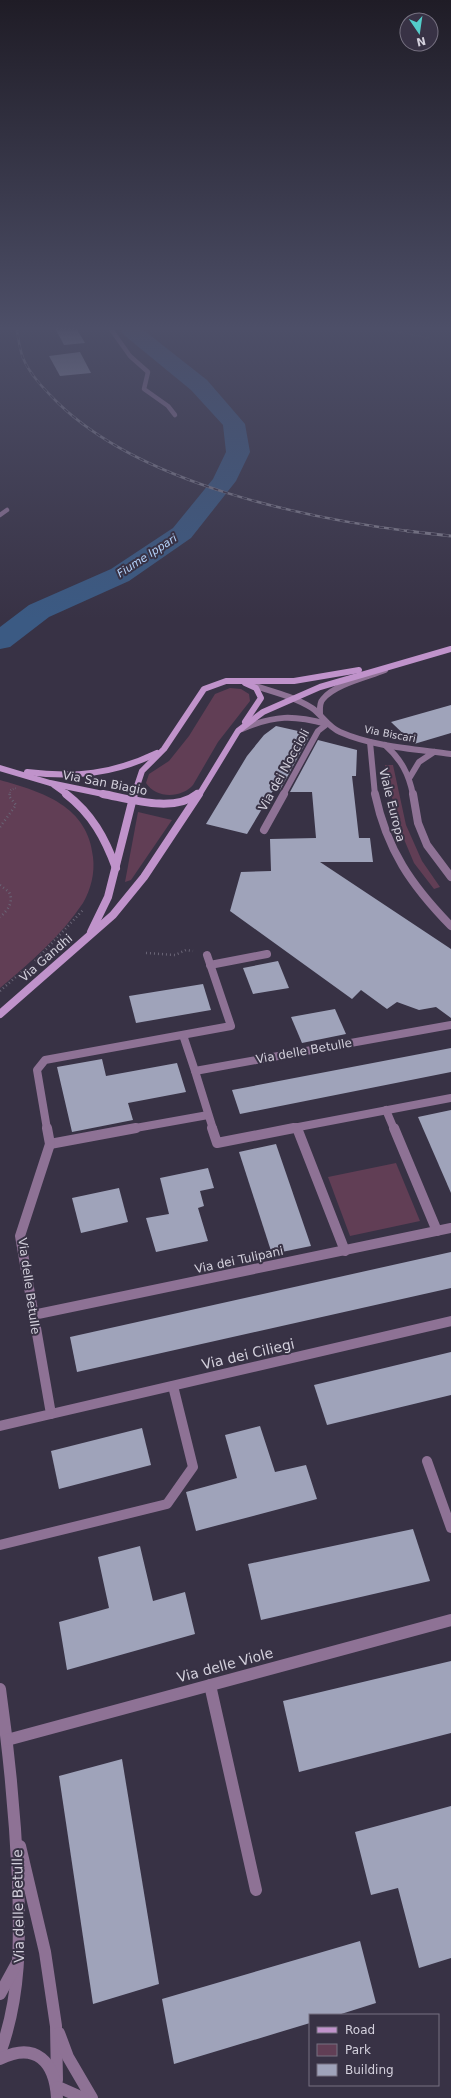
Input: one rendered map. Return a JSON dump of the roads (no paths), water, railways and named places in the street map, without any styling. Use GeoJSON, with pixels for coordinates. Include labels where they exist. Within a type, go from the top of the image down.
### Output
{"type":"FeatureCollection","features":[{"type":"Feature","properties":{"kind":"main road"},"geometry":{"type":"LineString","coordinates":[[238,731],[263,712],[320,687],[412,659],[451,649]]}},
{"type":"Feature","properties":{"kind":"main road"},"geometry":{"type":"LineString","coordinates":[[89,936],[108,897],[132,800],[142,771],[164,749],[204,690],[217,683],[276,682],[312,679],[412,659]]}},
{"type":"Feature","properties":{"kind":"main road","name":"Via Gandhi"},"geometry":{"type":"LineString","coordinates":[[0,1014],[113,915],[144,877],[203,788],[238,731],[260,702],[261,698],[256,688],[244,683]]}},
{"type":"Feature","properties":{"kind":"main road"},"geometry":{"type":"LineString","coordinates":[[0,768],[48,775],[88,775],[108,773],[126,767],[164,749]]}},
{"type":"Feature","properties":{"kind":"main road","name":"Via San Biagio"},"geometry":{"type":"LineString","coordinates":[[0,768],[50,783],[132,800],[169,804],[192,798],[203,788]]}},
{"type":"Feature","properties":{"kind":"main road"},"geometry":{"type":"LineString","coordinates":[[50,783],[73,798],[92,817],[109,850],[116,869]]}},
{"type":"Feature","properties":{"kind":"street"},"geometry":{"type":"LineString","coordinates":[[0,515],[7,510]]}},
{"type":"Feature","properties":{"kind":"street"},"geometry":{"type":"LineString","coordinates":[[320,714],[322,700],[329,693],[412,659]]}},
{"type":"Feature","properties":{"kind":"street"},"geometry":{"type":"LineString","coordinates":[[244,683],[302,702],[320,714],[327,724]]}},
{"type":"Feature","properties":{"kind":"street"},"geometry":{"type":"LineString","coordinates":[[238,731],[260,721],[282,716],[303,717],[327,724]]}},
{"type":"Feature","properties":{"kind":"street","name":"Via Biscari"},"geometry":{"type":"LineString","coordinates":[[327,724],[340,732],[370,742],[451,754]]}},
{"type":"Feature","properties":{"kind":"street","name":"Via dei Noccioli"},"geometry":{"type":"LineString","coordinates":[[264,830],[318,731],[327,724]]}},
{"type":"Feature","properties":{"kind":"street","name":"Viale Europa"},"geometry":{"type":"LineString","coordinates":[[370,742],[370,762],[377,800],[386,834],[394,853],[415,887],[451,926]]}},
{"type":"Feature","properties":{"kind":"street"},"geometry":{"type":"LineString","coordinates":[[385,744],[395,754],[410,777]]}},
{"type":"Feature","properties":{"kind":"street"},"geometry":{"type":"LineString","coordinates":[[410,777],[414,767],[422,758],[434,752]]}},
{"type":"Feature","properties":{"kind":"street","name":"Viale Europa"},"geometry":{"type":"LineString","coordinates":[[410,777],[418,823],[427,845],[451,877]]}},
{"type":"Feature","properties":{"kind":"street"},"geometry":{"type":"LineString","coordinates":[[210,965],[267,954]]}},
{"type":"Feature","properties":{"kind":"street","name":"Via delle Betulle"},"geometry":{"type":"LineString","coordinates":[[50,1414],[20,1236],[50,1144],[37,1070],[45,1060],[231,1026],[207,955]]}},
{"type":"Feature","properties":{"kind":"street","name":"Via delle Betulle"},"geometry":{"type":"LineString","coordinates":[[194,1071],[451,1025]]}},
{"type":"Feature","properties":{"kind":"street"},"geometry":{"type":"LineString","coordinates":[[183,1035],[217,1143],[451,1098]]}},
{"type":"Feature","properties":{"kind":"street"},"geometry":{"type":"LineString","coordinates":[[386,1110],[437,1231]]}},
{"type":"Feature","properties":{"kind":"street"},"geometry":{"type":"LineString","coordinates":[[50,1144],[208,1115]]}},
{"type":"Feature","properties":{"kind":"street"},"geometry":{"type":"LineString","coordinates":[[297,1128],[345,1251]]}},
{"type":"Feature","properties":{"kind":"street","name":"Via dei Tulipani"},"geometry":{"type":"LineString","coordinates":[[33,1315],[451,1228]]}},
{"type":"Feature","properties":{"kind":"street","name":"Via dei Ciliegi"},"geometry":{"type":"LineString","coordinates":[[50,1414],[451,1321]]}},
{"type":"Feature","properties":{"kind":"street"},"geometry":{"type":"LineString","coordinates":[[0,1545],[167,1504],[193,1467],[173,1386]]}},
{"type":"Feature","properties":{"kind":"street"},"geometry":{"type":"LineString","coordinates":[[0,1426],[50,1414]]}},
{"type":"Feature","properties":{"kind":"street"},"geometry":{"type":"LineString","coordinates":[[427,1461],[451,1528]]}},
{"type":"Feature","properties":{"kind":"street","name":"Via delle Viole"},"geometry":{"type":"LineString","coordinates":[[7,1740],[451,1620]]}},
{"type":"Feature","properties":{"kind":"street"},"geometry":{"type":"LineString","coordinates":[[210,1685],[256,1890]]}},
{"type":"Feature","properties":{"kind":"street","name":"Via delle Betulle"},"geometry":{"type":"LineString","coordinates":[[0,1690],[7,1740],[16,1829],[20,1957],[9,2031],[0,2053]]}},
{"type":"Feature","properties":{"kind":"street","name":"Via delle Betulle"},"geometry":{"type":"LineString","coordinates":[[16,1829],[45,1952],[56,2026],[58,2093]]}},
{"type":"Feature","properties":{"kind":"street"},"geometry":{"type":"LineString","coordinates":[[0,1994],[20,1957]]}},
{"type":"Feature","properties":{"kind":"street","name":"Via delle Betulle"},"geometry":{"type":"LineString","coordinates":[[56,2026],[68,2057],[92,2098]]}},
{"type":"Feature","properties":{"kind":"street"},"geometry":{"type":"LineString","coordinates":[[0,2059],[8,2053],[22,2050],[34,2053],[45,2060],[53,2072],[58,2093],[83,2098]]}},
{"type":"Feature","properties":{"kind":"waterway","name":"Fiume Ippari"},"geometry":{"type":"LineString","coordinates":[[0,641],[39,611],[120,575],[182,533],[224,481],[238,452],[233,423]]}},
{"type":"Feature","properties":{"kind":"railway"},"geometry":{"type":"LineString","coordinates":[[83,423],[93,431],[133,455],[178,476],[226,493],[324,517],[411,531]]}},
{"type":"Feature","properties":{"kind":"railway"},"geometry":{"type":"LineString","coordinates":[[407,531],[411,531]]}},
{"type":"Feature","properties":{"kind":"railway"},"geometry":{"type":"LineString","coordinates":[[411,531],[451,536]]}},
{"type":"Feature","properties":{"kind":"railway"},"geometry":{"type":"LineString","coordinates":[[411,531],[415,532]]}}]}
